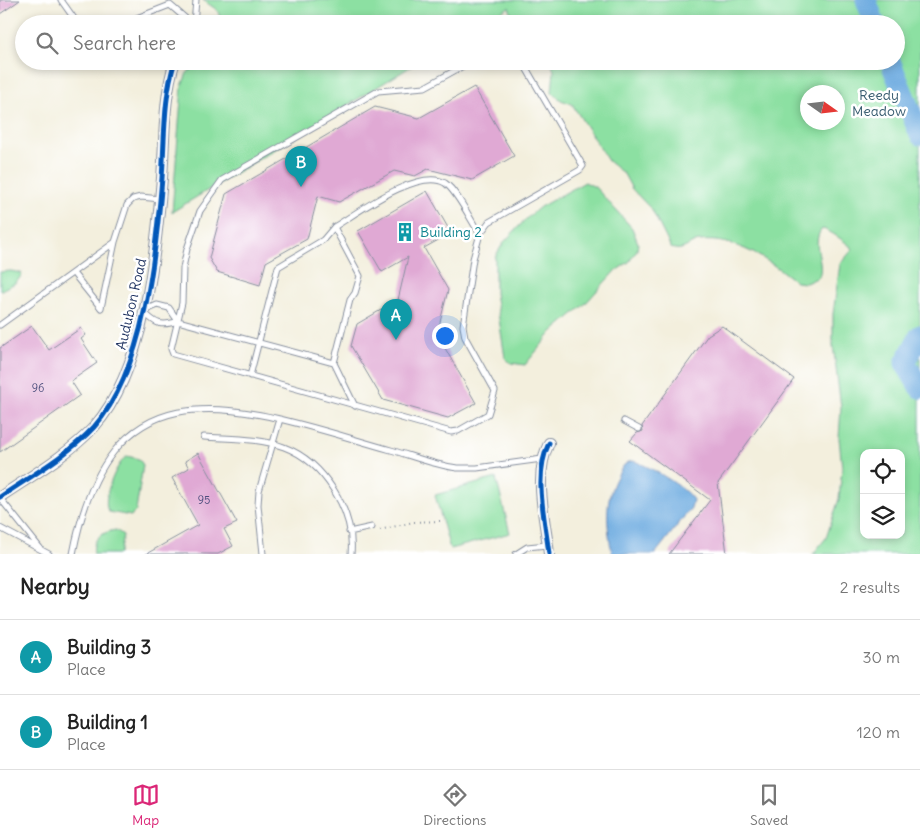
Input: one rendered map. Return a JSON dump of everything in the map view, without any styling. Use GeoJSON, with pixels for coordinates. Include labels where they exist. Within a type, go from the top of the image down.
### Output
{"type":"FeatureCollection","features":[{"type":"Feature","properties":{"kind":"street","name":"Audubon Road"},"geometry":{"type":"LineString","coordinates":[[0,498],[64,452],[101,418],[125,376],[143,311],[154,255],[167,101],[173,70]]}},
{"type":"Feature","properties":{"kind":"street"},"geometry":{"type":"LineString","coordinates":[[548,549],[541,476],[542,458],[549,443]]}},
{"type":"Feature","properties":{"kind":"lane"},"geometry":{"type":"LineString","coordinates":[[61,0],[72,15]]}},
{"type":"Feature","properties":{"kind":"lane"},"geometry":{"type":"LineString","coordinates":[[194,15],[196,0]]}},
{"type":"Feature","properties":{"kind":"lane"},"geometry":{"type":"LineString","coordinates":[[143,15],[170,4],[183,15]]}},
{"type":"Feature","properties":{"kind":"lane"},"geometry":{"type":"LineString","coordinates":[[456,70],[425,87],[378,91],[222,180],[202,207],[192,232],[183,268],[182,297],[171,349],[173,354],[453,432],[489,413],[495,391],[466,337],[463,326],[472,266],[480,234],[489,222],[580,170],[583,166],[527,70]]}},
{"type":"Feature","properties":{"kind":"lane"},"geometry":{"type":"LineString","coordinates":[[250,376],[278,267],[323,240],[334,227],[392,191],[429,179],[444,183],[452,190],[480,234]]}},
{"type":"Feature","properties":{"kind":"lane"},"geometry":{"type":"LineString","coordinates":[[74,273],[101,308],[115,242],[127,205],[133,199],[141,197],[160,199]]}},
{"type":"Feature","properties":{"kind":"lane"},"geometry":{"type":"LineString","coordinates":[[334,227],[360,277],[356,293],[350,300],[334,363],[355,406]]}},
{"type":"Feature","properties":{"kind":"lane"},"geometry":{"type":"LineString","coordinates":[[0,326],[115,242]]}},
{"type":"Feature","properties":{"kind":"lane"},"geometry":{"type":"LineString","coordinates":[[178,321],[169,308],[157,305],[143,311],[153,323],[165,326],[178,321],[334,363]]}},
{"type":"Feature","properties":{"kind":"lane"},"geometry":{"type":"LineString","coordinates":[[73,554],[80,521],[99,474],[121,443],[137,428],[164,416],[191,410],[226,410],[280,419],[452,467],[477,468],[542,458]]}},
{"type":"Feature","properties":{"kind":"lane"},"geometry":{"type":"LineString","coordinates":[[264,554],[258,505],[262,476],[280,419]]}},
{"type":"Feature","properties":{"kind":"lane"},"geometry":{"type":"LineString","coordinates":[[624,421],[639,429]]}},
{"type":"Feature","properties":{"kind":"lane"},"geometry":{"type":"LineString","coordinates":[[204,437],[271,444],[285,447],[302,458],[331,486],[343,509],[349,532],[351,554]]}},
{"type":"Feature","properties":{"kind":"lane"},"geometry":{"type":"LineString","coordinates":[[0,498],[40,548]]}},
{"type":"Feature","properties":{"kind":"lane"},"geometry":{"type":"LineString","coordinates":[[0,528],[49,554]]}},
{"type":"Feature","properties":{"kind":"lane"},"geometry":{"type":"LineString","coordinates":[[349,532],[373,529]]}},
{"type":"Feature","properties":{"kind":"lane"},"geometry":{"type":"LineString","coordinates":[[516,554],[526,547],[548,549]]}},
{"type":"Feature","properties":{"kind":"path"},"geometry":{"type":"LineString","coordinates":[[373,529],[412,522],[442,521]]}},
{"type":"Feature","properties":{"kind":"green space","name":"Reedy Meadow"},"geometry":{"type":"Polygon","coordinates":[[[203,0],[920,0],[920,554],[813,554],[826,538],[839,499],[842,468],[839,438],[841,407],[833,345],[833,314],[840,264],[853,249],[834,234],[822,229],[817,240],[820,264],[819,277],[806,283],[796,282],[752,252],[726,243],[699,241],[683,249],[671,248],[652,210],[632,189],[624,174],[608,161],[572,104],[561,100],[552,92],[554,70],[905,70],[905,15],[512,15],[509,7],[496,15],[219,15],[217,10],[203,0]]]}},
{"type":"Feature","properties":{"kind":"green space"},"geometry":{"type":"Polygon","coordinates":[[[190,70],[405,70],[172,212],[182,86],[187,73],[190,70]]]}},
{"type":"Feature","properties":{"kind":"green space"},"geometry":{"type":"Polygon","coordinates":[[[585,182],[595,187],[632,228],[638,243],[637,250],[629,262],[614,272],[584,305],[552,332],[525,365],[511,363],[505,358],[495,293],[495,257],[504,242],[540,207],[585,182]]]}},
{"type":"Feature","properties":{"kind":"green space"},"geometry":{"type":"Polygon","coordinates":[[[0,272],[22,273],[15,283],[0,291],[0,272]]]}},
{"type":"Feature","properties":{"kind":"green space"},"geometry":{"type":"Polygon","coordinates":[[[127,456],[139,459],[143,465],[136,511],[131,516],[109,512],[106,500],[114,474],[127,456]]]}},
{"type":"Feature","properties":{"kind":"green space"},"geometry":{"type":"Polygon","coordinates":[[[496,478],[510,533],[450,549],[435,495],[496,478]]]}},
{"type":"Feature","properties":{"kind":"green space"},"geometry":{"type":"Polygon","coordinates":[[[116,530],[123,535],[119,554],[94,554],[96,540],[107,532],[116,530]]]}},
{"type":"Feature","properties":{"kind":"water"},"geometry":{"type":"Polygon","coordinates":[[[633,461],[666,477],[683,489],[693,500],[691,508],[655,554],[612,554],[608,523],[610,493],[623,466],[633,461]]]}},
{"type":"Feature","properties":{"kind":"building"},"geometry":{"type":"Polygon","coordinates":[[[0,0],[20,0],[0,14],[0,0]]]}},
{"type":"Feature","properties":{"kind":"building"},"geometry":{"type":"Polygon","coordinates":[[[474,87],[514,156],[472,180],[428,169],[415,176],[394,171],[339,202],[318,196],[307,239],[266,262],[260,285],[217,272],[209,258],[226,194],[375,107],[419,118],[474,87]]]}},
{"type":"Feature","properties":{"kind":"building"},"geometry":{"type":"Polygon","coordinates":[[[427,191],[451,233],[424,248],[448,290],[437,334],[476,403],[448,418],[383,400],[351,346],[357,324],[398,300],[408,257],[382,272],[358,231],[427,191]]]}},
{"type":"Feature","properties":{"kind":"building"},"geometry":{"type":"Polygon","coordinates":[[[32,326],[49,350],[81,328],[86,335],[81,339],[97,363],[71,381],[80,395],[0,452],[0,348],[32,326]]]}},
{"type":"Feature","properties":{"kind":"building"},"geometry":{"type":"Polygon","coordinates":[[[722,326],[794,379],[718,483],[727,554],[669,554],[710,500],[630,441],[637,433],[643,431],[642,426],[708,335],[722,326]]]}},
{"type":"Feature","properties":{"kind":"building"},"geometry":{"type":"Polygon","coordinates":[[[198,453],[237,523],[224,529],[233,546],[218,554],[146,554],[198,525],[172,478],[189,468],[185,461],[198,453]]]}},
{"type":"Feature","properties":{"kind":"waterway"},"geometry":{"type":"LineString","coordinates":[[866,0],[872,15]]}},
{"type":"Feature","properties":{"kind":"waterway"},"geometry":{"type":"LineString","coordinates":[[894,70],[920,135]]}},
{"type":"Feature","properties":{"kind":"waterway"},"geometry":{"type":"LineString","coordinates":[[920,335],[905,363],[920,388]]}},
{"type":"Feature","properties":{"kind":"cycle path"},"geometry":{"type":"LineString","coordinates":[[0,497],[49,465],[84,437],[94,427],[111,403],[125,374],[145,309],[151,274],[162,178],[166,104],[172,70]]}},
{"type":"Feature","properties":{"kind":"cycle path"},"geometry":{"type":"LineString","coordinates":[[549,443],[544,456],[541,483],[541,497],[549,554]]}},
{"type":"Feature","properties":{"kind":"place","name":"Building 1"},"geometry":{"type":"Point","coordinates":[301,187]}},
{"type":"Feature","properties":{"kind":"place","name":"Building 2"},"geometry":{"type":"Point","coordinates":[405,232]}},
{"type":"Feature","properties":{"kind":"place","name":"Building 3"},"geometry":{"type":"Point","coordinates":[396,340]}}]}
